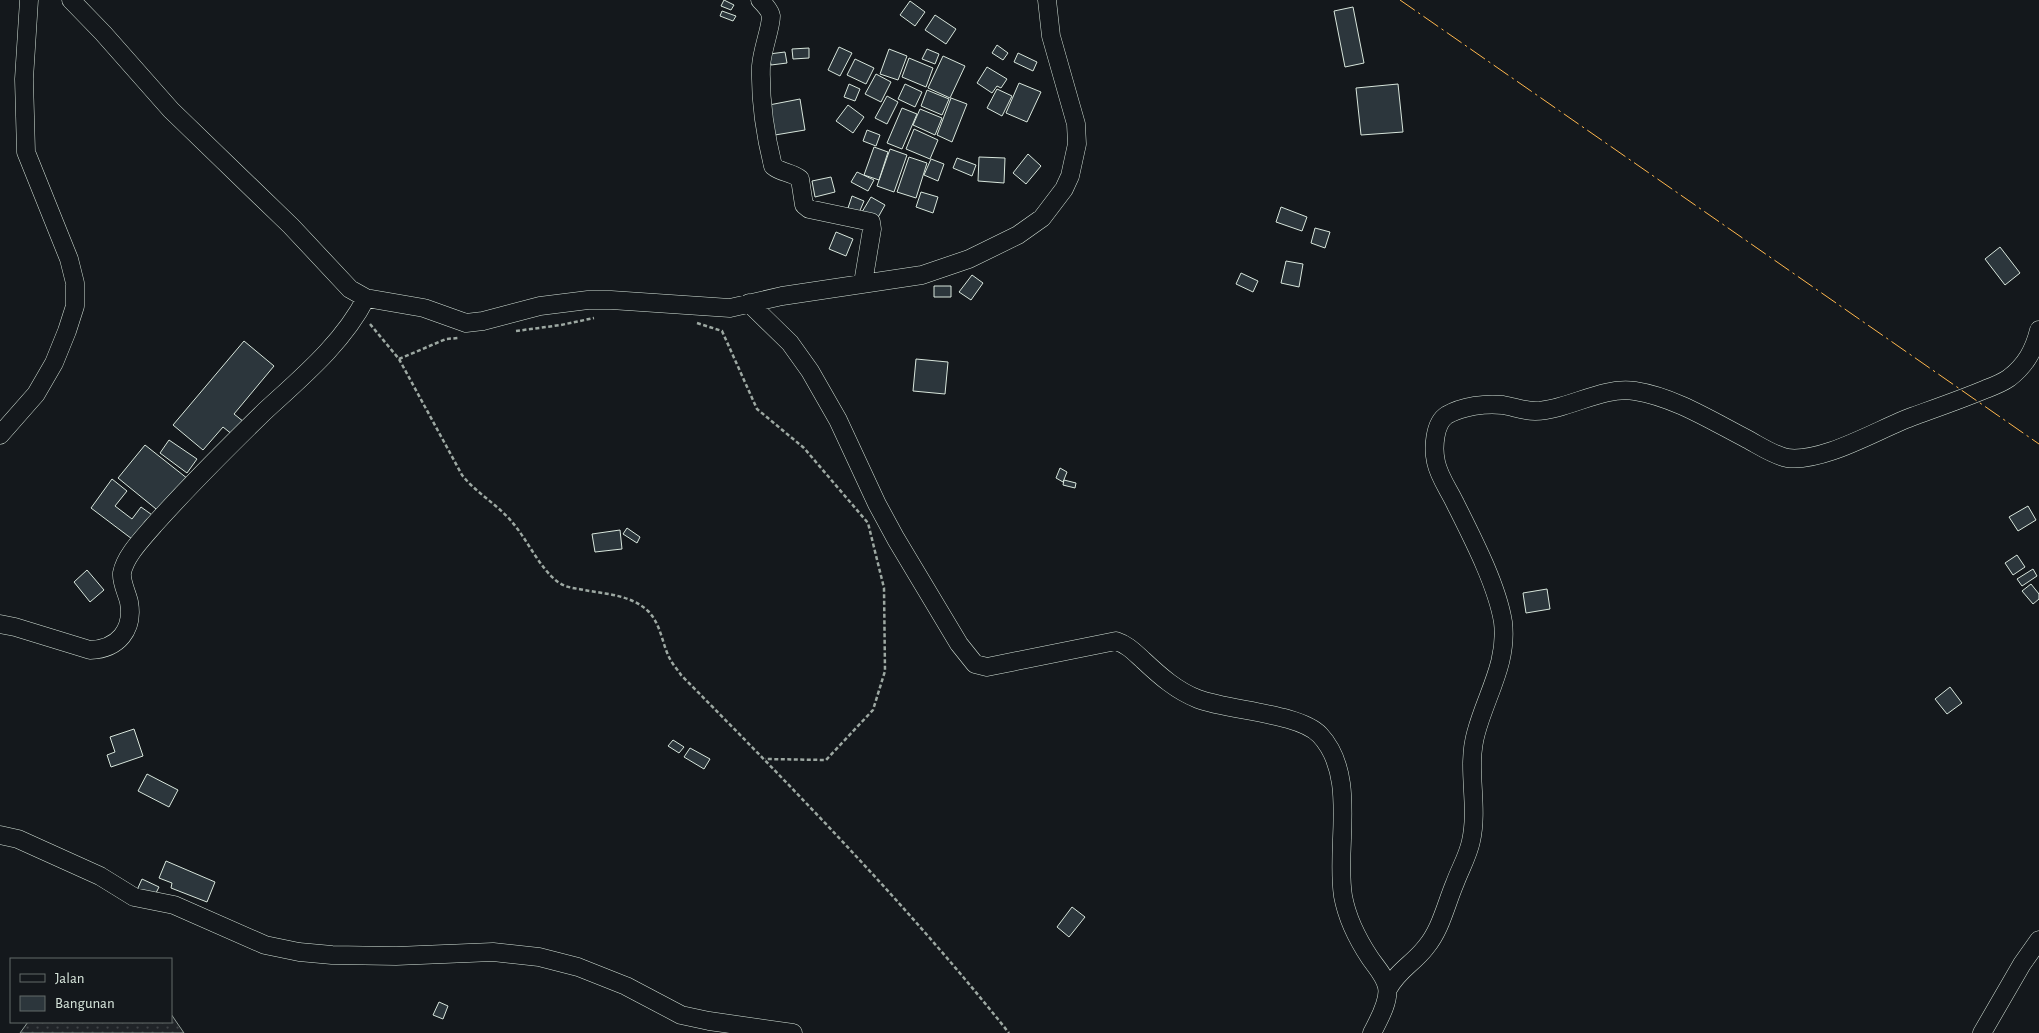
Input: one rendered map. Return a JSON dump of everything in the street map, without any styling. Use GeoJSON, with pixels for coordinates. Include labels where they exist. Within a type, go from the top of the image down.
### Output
{"type":"FeatureCollection","features":[{"type":"Feature","properties":{"kind":"street"},"geometry":{"type":"LineString","coordinates":[[0,435],[36,394],[57,355],[67,331],[74,306],[75,283],[69,259],[26,152],[24,79],[29,0]]}},
{"type":"Feature","properties":{"kind":"street"},"geometry":{"type":"LineString","coordinates":[[71,0],[211,150],[286,221],[363,304],[424,308],[466,323],[475,323],[566,302],[611,300],[730,308],[782,296],[908,278],[934,272],[995,247],[1034,226],[1064,189],[1073,166],[1078,133],[1051,36],[1046,0]]}},
{"type":"Feature","properties":{"kind":"street"},"geometry":{"type":"LineString","coordinates":[[760,0],[770,12],[771,17],[763,47],[761,66],[762,106],[773,166],[778,171],[796,175],[800,179],[804,205],[809,209],[871,222],[872,229],[863,283]]}},
{"type":"Feature","properties":{"kind":"street"},"geometry":{"type":"LineString","coordinates":[[749,303],[790,343],[810,370],[838,420],[888,525],[959,644],[974,664],[987,666],[1116,641],[1132,649],[1168,682],[1185,694],[1208,703],[1309,726],[1320,735],[1336,762],[1341,783],[1341,876],[1345,907],[1354,930],[1385,980],[1388,989]]}},
{"type":"Feature","properties":{"kind":"street"},"geometry":{"type":"LineString","coordinates":[[0,624],[90,650],[102,650],[115,644],[123,636],[129,622],[129,603],[122,576],[124,566],[152,526],[230,445],[326,354],[363,304]]}},
{"type":"Feature","properties":{"kind":"street"},"geometry":{"type":"LineString","coordinates":[[1372,1033],[1382,1011],[1388,989],[1395,977],[1414,960],[1434,936],[1467,854],[1474,823],[1471,761],[1473,746],[1476,731],[1493,688],[1502,652],[1503,624],[1498,602],[1478,551],[1441,476],[1436,461],[1435,443],[1440,422],[1452,413],[1484,404],[1496,404],[1534,411],[1610,392],[1632,391],[1663,399],[1778,455],[1788,458],[1808,457],[1859,440],[1910,417],[1950,404],[2005,381],[2027,360],[2036,342],[2039,330]]}},
{"type":"Feature","properties":{"kind":"street"},"geometry":{"type":"LineString","coordinates":[[0,835],[18,839],[92,873],[134,897],[174,905],[265,945],[299,952],[332,955],[396,956],[493,952],[539,958],[578,967],[626,986],[681,1016],[793,1033]]}},
{"type":"Feature","properties":{"kind":"street"},"geometry":{"type":"LineString","coordinates":[[1982,1033],[2022,964],[2039,940]]}},
{"type":"Feature","properties":{"kind":"path"},"geometry":{"type":"LineString","coordinates":[[363,304],[399,359],[462,474],[471,486],[492,502],[512,522],[558,582],[569,587],[619,596],[635,601],[648,611],[654,619],[670,660],[681,675],[875,876],[971,985],[1009,1033]]}},
{"type":"Feature","properties":{"kind":"path"},"geometry":{"type":"LineString","coordinates":[[514,331],[561,325],[597,317]]}},
{"type":"Feature","properties":{"kind":"path"},"geometry":{"type":"LineString","coordinates":[[690,321],[722,331],[757,408],[804,448],[868,523],[884,588],[884,670],[872,710],[826,760],[764,759]]}},
{"type":"Feature","properties":{"kind":"path"},"geometry":{"type":"LineString","coordinates":[[399,359],[446,339],[466,337]]}},
{"type":"Feature","properties":{"kind":"shaded area"},"geometry":{"type":"Polygon","coordinates":[[[172,1015],[184,1033],[20,1033],[27,1023],[172,1023],[172,1015]]]}},
{"type":"Feature","properties":{"kind":"building"},"geometry":{"type":"Polygon","coordinates":[[[724,0],[734,5],[731,10],[721,6],[724,0]]]}},
{"type":"Feature","properties":{"kind":"building"},"geometry":{"type":"Polygon","coordinates":[[[910,1],[925,12],[915,26],[900,15],[910,1]]]}},
{"type":"Feature","properties":{"kind":"building"},"geometry":{"type":"Polygon","coordinates":[[[1353,7],[1364,63],[1345,67],[1334,11],[1353,7]]]}},
{"type":"Feature","properties":{"kind":"building"},"geometry":{"type":"Polygon","coordinates":[[[722,11],[736,16],[733,21],[720,16],[722,11]]]}},
{"type":"Feature","properties":{"kind":"building"},"geometry":{"type":"Polygon","coordinates":[[[935,15],[956,29],[946,44],[925,30],[935,15]]]}},
{"type":"Feature","properties":{"kind":"building"},"geometry":{"type":"Polygon","coordinates":[[[997,45],[1008,53],[1003,60],[992,53],[997,45]]]}},
{"type":"Feature","properties":{"kind":"building"},"geometry":{"type":"Polygon","coordinates":[[[839,47],[852,53],[840,76],[828,70],[839,47]]]}},
{"type":"Feature","properties":{"kind":"building"},"geometry":{"type":"Polygon","coordinates":[[[809,48],[809,58],[793,59],[792,49],[809,48]]]}},
{"type":"Feature","properties":{"kind":"building"},"geometry":{"type":"Polygon","coordinates":[[[889,49],[907,56],[898,80],[880,74],[889,49]]]}},
{"type":"Feature","properties":{"kind":"building"},"geometry":{"type":"Polygon","coordinates":[[[927,49],[939,54],[935,64],[922,59],[927,49]]]}},
{"type":"Feature","properties":{"kind":"building"},"geometry":{"type":"Polygon","coordinates":[[[785,52],[787,63],[771,65],[769,54],[785,52]]]}},
{"type":"Feature","properties":{"kind":"building"},"geometry":{"type":"Polygon","coordinates":[[[1018,53],[1037,62],[1033,71],[1014,62],[1018,53]]]}},
{"type":"Feature","properties":{"kind":"building"},"geometry":{"type":"Polygon","coordinates":[[[943,56],[965,66],[950,98],[928,88],[943,56]]]}},
{"type":"Feature","properties":{"kind":"building"},"geometry":{"type":"Polygon","coordinates":[[[909,58],[933,68],[926,87],[902,77],[909,58]]]}},
{"type":"Feature","properties":{"kind":"building"},"geometry":{"type":"Polygon","coordinates":[[[855,59],[874,68],[866,84],[847,75],[855,59]]]}},
{"type":"Feature","properties":{"kind":"building"},"geometry":{"type":"Polygon","coordinates":[[[987,67],[1007,79],[1001,88],[997,86],[992,93],[977,83],[987,67]]]}},
{"type":"Feature","properties":{"kind":"building"},"geometry":{"type":"Polygon","coordinates":[[[876,74],[891,82],[881,102],[865,94],[876,74]]]}},
{"type":"Feature","properties":{"kind":"building"},"geometry":{"type":"Polygon","coordinates":[[[1019,83],[1041,92],[1027,122],[1006,113],[1019,83]]]}},
{"type":"Feature","properties":{"kind":"building"},"geometry":{"type":"Polygon","coordinates":[[[849,84],[860,89],[855,101],[844,97],[849,84]]]}},
{"type":"Feature","properties":{"kind":"building"},"geometry":{"type":"Polygon","coordinates":[[[905,84],[922,92],[915,107],[898,99],[905,84]]]}},
{"type":"Feature","properties":{"kind":"building"},"geometry":{"type":"Polygon","coordinates":[[[1398,84],[1403,132],[1361,135],[1356,88],[1398,84]]]}},
{"type":"Feature","properties":{"kind":"building"},"geometry":{"type":"Polygon","coordinates":[[[997,89],[1012,96],[1002,116],[987,108],[997,89]]]}},
{"type":"Feature","properties":{"kind":"building"},"geometry":{"type":"Polygon","coordinates":[[[927,90],[949,99],[942,115],[921,106],[927,90]]]}},
{"type":"Feature","properties":{"kind":"building"},"geometry":{"type":"Polygon","coordinates":[[[887,96],[898,102],[887,124],[875,118],[887,96]]]}},
{"type":"Feature","properties":{"kind":"building"},"geometry":{"type":"Polygon","coordinates":[[[951,98],[967,104],[952,142],[937,135],[951,98]]]}},
{"type":"Feature","properties":{"kind":"building"},"geometry":{"type":"Polygon","coordinates":[[[800,99],[805,130],[775,135],[769,105],[800,99]]]}},
{"type":"Feature","properties":{"kind":"building"},"geometry":{"type":"Polygon","coordinates":[[[848,105],[864,117],[853,133],[836,121],[848,105]]]}},
{"type":"Feature","properties":{"kind":"building"},"geometry":{"type":"Polygon","coordinates":[[[902,108],[917,114],[902,149],[887,143],[902,108]]]}},
{"type":"Feature","properties":{"kind":"building"},"geometry":{"type":"Polygon","coordinates":[[[920,109],[942,118],[935,135],[913,125],[920,109]]]}},
{"type":"Feature","properties":{"kind":"building"},"geometry":{"type":"Polygon","coordinates":[[[914,129],[938,140],[930,159],[906,149],[914,129]]]}},
{"type":"Feature","properties":{"kind":"building"},"geometry":{"type":"Polygon","coordinates":[[[867,130],[880,135],[876,146],[863,141],[867,130]]]}},
{"type":"Feature","properties":{"kind":"building"},"geometry":{"type":"Polygon","coordinates":[[[874,147],[888,152],[879,180],[864,175],[874,147]]]}},
{"type":"Feature","properties":{"kind":"building"},"geometry":{"type":"Polygon","coordinates":[[[890,149],[907,155],[894,192],[877,186],[890,149]]]}},
{"type":"Feature","properties":{"kind":"building"},"geometry":{"type":"Polygon","coordinates":[[[1028,154],[1041,166],[1026,184],[1013,173],[1028,154]]]}},
{"type":"Feature","properties":{"kind":"building"},"geometry":{"type":"Polygon","coordinates":[[[909,157],[927,163],[916,198],[897,192],[909,157]]]}},
{"type":"Feature","properties":{"kind":"building"},"geometry":{"type":"Polygon","coordinates":[[[979,157],[1005,158],[1004,183],[978,181],[979,157]]]}},
{"type":"Feature","properties":{"kind":"building"},"geometry":{"type":"Polygon","coordinates":[[[957,158],[976,165],[972,176],[953,168],[957,158]]]}},
{"type":"Feature","properties":{"kind":"building"},"geometry":{"type":"Polygon","coordinates":[[[931,159],[944,164],[938,181],[924,175],[931,159]]]}},
{"type":"Feature","properties":{"kind":"building"},"geometry":{"type":"Polygon","coordinates":[[[857,172],[874,180],[868,191],[851,182],[857,172]]]}},
{"type":"Feature","properties":{"kind":"building"},"geometry":{"type":"Polygon","coordinates":[[[831,177],[835,192],[815,197],[812,181],[831,177]]]}},
{"type":"Feature","properties":{"kind":"building"},"geometry":{"type":"Polygon","coordinates":[[[921,192],[938,197],[933,213],[916,207],[921,192]]]}},
{"type":"Feature","properties":{"kind":"building"},"geometry":{"type":"Polygon","coordinates":[[[852,196],[864,201],[858,215],[847,211],[852,196]]]}},
{"type":"Feature","properties":{"kind":"building"},"geometry":{"type":"Polygon","coordinates":[[[871,197],[885,205],[876,221],[862,212],[871,197]]]}},
{"type":"Feature","properties":{"kind":"building"},"geometry":{"type":"Polygon","coordinates":[[[1281,207],[1307,217],[1302,231],[1276,222],[1281,207]]]}},
{"type":"Feature","properties":{"kind":"building"},"geometry":{"type":"Polygon","coordinates":[[[1315,228],[1330,232],[1325,248],[1311,243],[1315,228]]]}},
{"type":"Feature","properties":{"kind":"building"},"geometry":{"type":"Polygon","coordinates":[[[836,232],[853,239],[846,256],[829,249],[836,232]]]}},
{"type":"Feature","properties":{"kind":"building"},"geometry":{"type":"Polygon","coordinates":[[[2000,247],[2020,273],[2005,285],[1985,259],[2000,247]]]}},
{"type":"Feature","properties":{"kind":"building"},"geometry":{"type":"Polygon","coordinates":[[[1286,261],[1303,264],[1299,287],[1281,283],[1286,261]]]}},
{"type":"Feature","properties":{"kind":"building"},"geometry":{"type":"Polygon","coordinates":[[[1241,273],[1258,281],[1253,292],[1236,284],[1241,273]]]}},
{"type":"Feature","properties":{"kind":"building"},"geometry":{"type":"Polygon","coordinates":[[[972,275],[983,283],[971,300],[959,292],[972,275]]]}},
{"type":"Feature","properties":{"kind":"building"},"geometry":{"type":"Polygon","coordinates":[[[934,286],[951,286],[951,297],[934,297],[934,286]]]}},
{"type":"Feature","properties":{"kind":"building"},"geometry":{"type":"Polygon","coordinates":[[[244,341],[274,366],[234,414],[244,422],[233,435],[223,427],[203,450],[173,425],[244,341]]]}},
{"type":"Feature","properties":{"kind":"building"},"geometry":{"type":"Polygon","coordinates":[[[916,359],[948,362],[945,394],[913,391],[916,359]]]}},
{"type":"Feature","properties":{"kind":"building"},"geometry":{"type":"Polygon","coordinates":[[[169,440],[197,459],[187,473],[160,453],[169,440]]]}},
{"type":"Feature","properties":{"kind":"building"},"geometry":{"type":"Polygon","coordinates":[[[145,445],[188,479],[161,513],[118,478],[145,445]]]}},
{"type":"Feature","properties":{"kind":"building"},"geometry":{"type":"Polygon","coordinates":[[[1060,468],[1067,472],[1063,482],[1056,478],[1060,468]]]}},
{"type":"Feature","properties":{"kind":"building"},"geometry":{"type":"Polygon","coordinates":[[[112,479],[127,491],[115,506],[132,519],[141,507],[155,517],[136,542],[91,508],[112,479]]]}},
{"type":"Feature","properties":{"kind":"building"},"geometry":{"type":"Polygon","coordinates":[[[1064,480],[1076,483],[1075,488],[1063,485],[1064,480]]]}},
{"type":"Feature","properties":{"kind":"building"},"geometry":{"type":"Polygon","coordinates":[[[2028,506],[2036,520],[2018,531],[2009,517],[2028,506]]]}},
{"type":"Feature","properties":{"kind":"building"},"geometry":{"type":"Polygon","coordinates":[[[627,528],[640,537],[637,543],[623,534],[627,528]]]}},
{"type":"Feature","properties":{"kind":"building"},"geometry":{"type":"Polygon","coordinates":[[[620,530],[622,549],[595,552],[592,534],[620,530]]]}},
{"type":"Feature","properties":{"kind":"building"},"geometry":{"type":"Polygon","coordinates":[[[2017,555],[2025,567],[2013,575],[2005,563],[2017,555]]]}},
{"type":"Feature","properties":{"kind":"building"},"geometry":{"type":"Polygon","coordinates":[[[2033,569],[2037,576],[2022,586],[2017,579],[2033,569]]]}},
{"type":"Feature","properties":{"kind":"building"},"geometry":{"type":"Polygon","coordinates":[[[87,570],[104,590],[90,602],[74,582],[87,570]]]}},
{"type":"Feature","properties":{"kind":"building"},"geometry":{"type":"Polygon","coordinates":[[[2031,584],[2039,594],[2039,599],[2033,604],[2022,591],[2031,584]]]}},
{"type":"Feature","properties":{"kind":"building"},"geometry":{"type":"Polygon","coordinates":[[[1547,589],[1550,609],[1526,613],[1523,593],[1547,589]]]}},
{"type":"Feature","properties":{"kind":"building"},"geometry":{"type":"Polygon","coordinates":[[[1950,687],[1962,703],[1947,714],[1935,699],[1950,687]]]}},
{"type":"Feature","properties":{"kind":"building"},"geometry":{"type":"Polygon","coordinates":[[[134,729],[143,756],[111,767],[107,755],[115,752],[110,737],[134,729]]]}},
{"type":"Feature","properties":{"kind":"building"},"geometry":{"type":"Polygon","coordinates":[[[673,740],[684,747],[679,753],[668,746],[673,740]]]}},
{"type":"Feature","properties":{"kind":"building"},"geometry":{"type":"Polygon","coordinates":[[[690,748],[710,759],[704,769],[684,757],[690,748]]]}},
{"type":"Feature","properties":{"kind":"building"},"geometry":{"type":"Polygon","coordinates":[[[147,774],[178,790],[169,807],[138,791],[147,774]]]}},
{"type":"Feature","properties":{"kind":"building"},"geometry":{"type":"Polygon","coordinates":[[[166,861],[215,882],[207,902],[171,888],[172,883],[159,878],[166,861]]]}},
{"type":"Feature","properties":{"kind":"building"},"geometry":{"type":"Polygon","coordinates":[[[142,879],[159,887],[154,897],[137,890],[142,879]]]}},
{"type":"Feature","properties":{"kind":"building"},"geometry":{"type":"Polygon","coordinates":[[[1072,907],[1085,917],[1069,937],[1057,927],[1072,907]]]}},
{"type":"Feature","properties":{"kind":"building"},"geometry":{"type":"Polygon","coordinates":[[[439,1002],[448,1006],[443,1019],[433,1015],[439,1002]]]}},
{"type":"Feature","properties":{"kind":"power"},"geometry":{"type":"LineString","coordinates":[[1400,0],[2039,444]]}}]}
